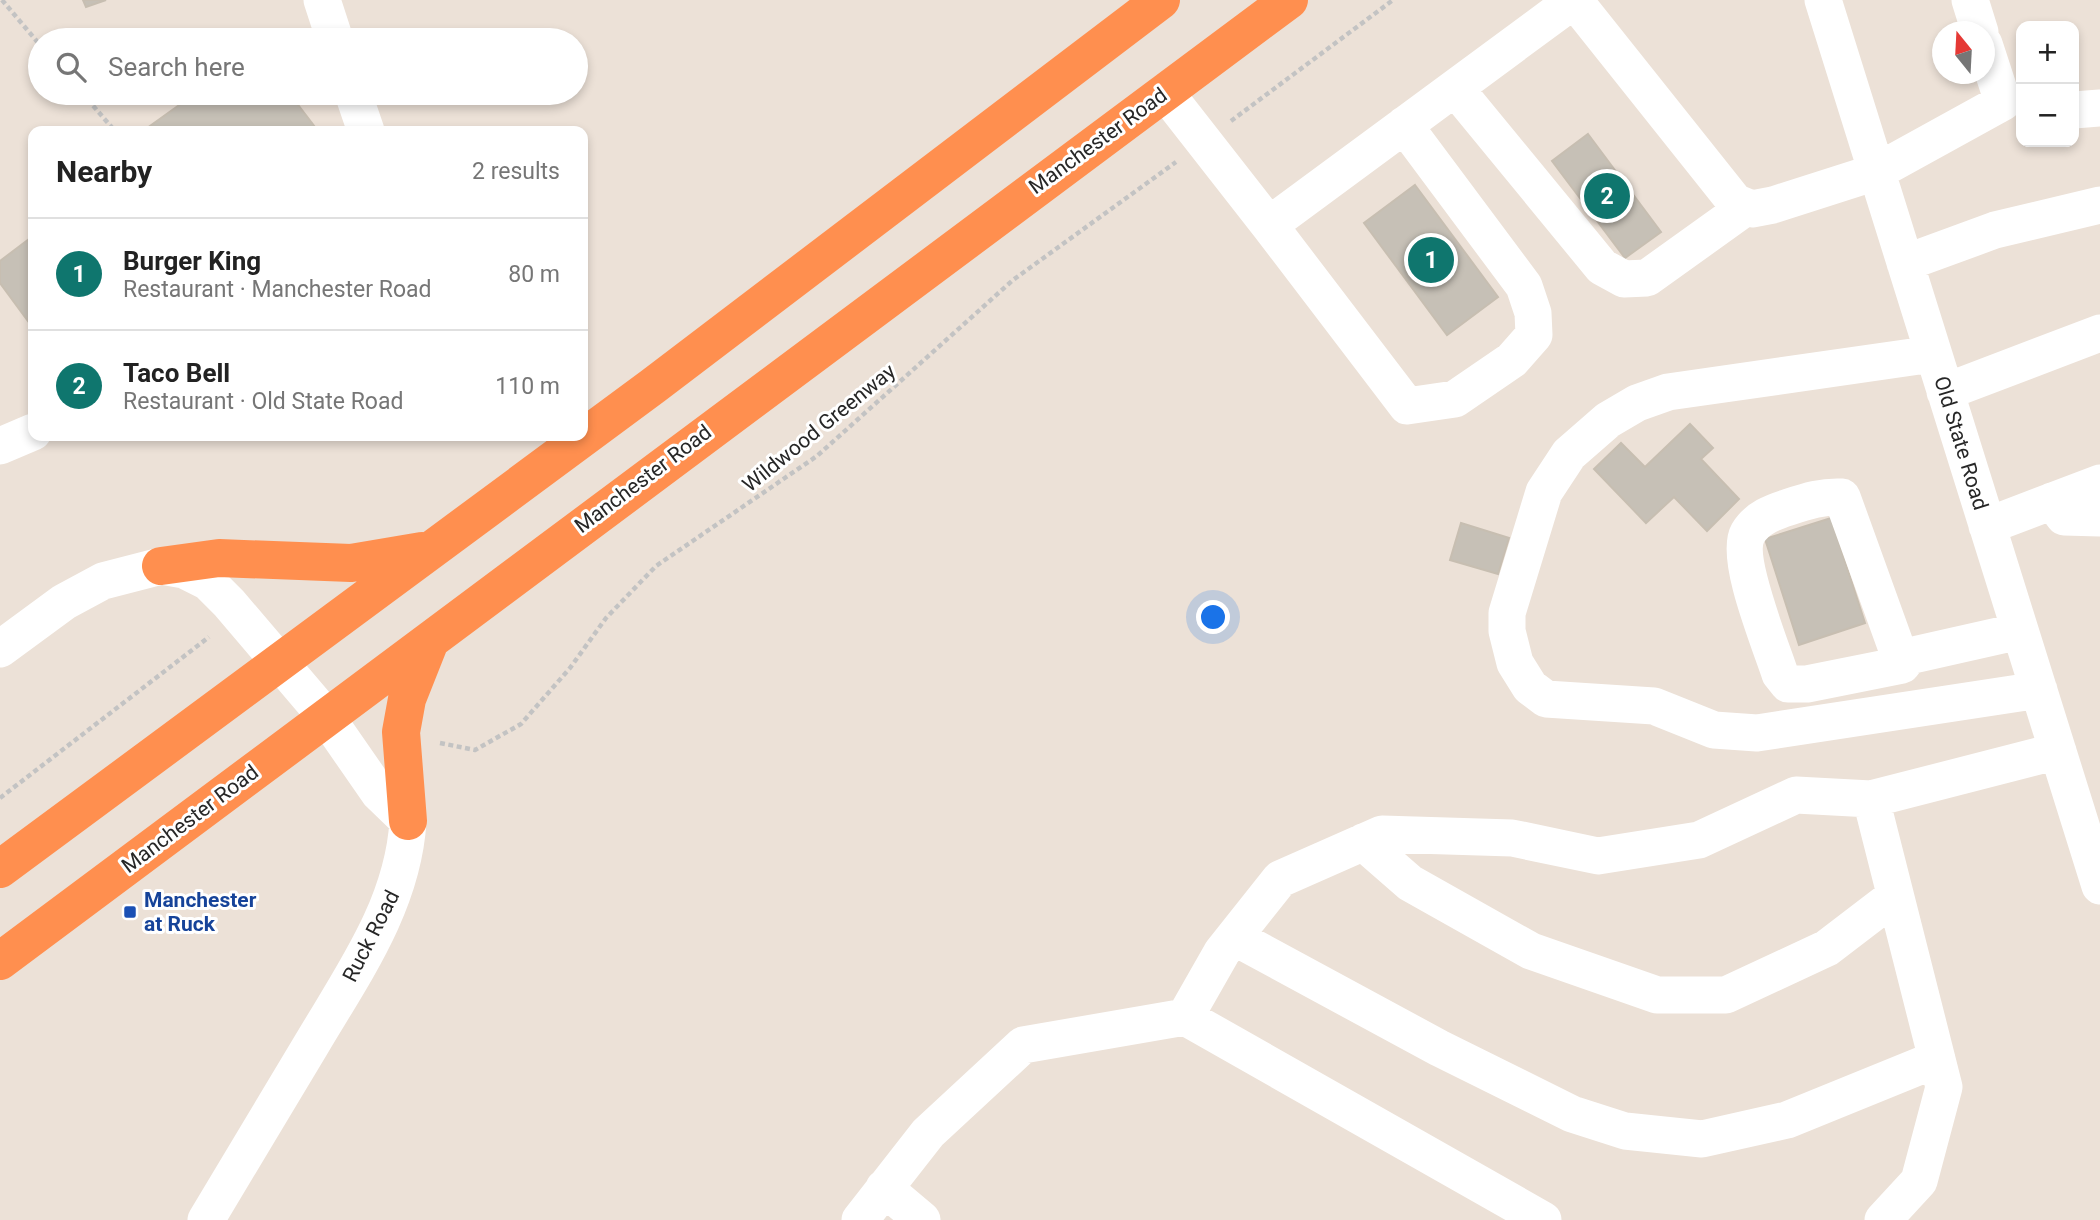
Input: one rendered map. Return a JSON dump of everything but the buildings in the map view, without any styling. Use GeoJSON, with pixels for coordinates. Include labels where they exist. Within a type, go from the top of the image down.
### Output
{"type":"FeatureCollection","features":[{"type":"Feature","properties":{"kind":"highway"},"geometry":{"type":"LineString","coordinates":[[588,433],[818,262],[1161,0]]}},
{"type":"Feature","properties":{"kind":"highway","name":"Manchester Road"},"geometry":{"type":"LineString","coordinates":[[0,961],[1289,0]]}},
{"type":"Feature","properties":{"kind":"highway"},"geometry":{"type":"LineString","coordinates":[[0,869],[577,441]]}},
{"type":"Feature","properties":{"kind":"highway"},"geometry":{"type":"LineString","coordinates":[[161,566],[219,558],[351,563],[431,550]]}},
{"type":"Feature","properties":{"kind":"highway"},"geometry":{"type":"LineString","coordinates":[[408,821],[401,732],[407,699],[430,641]]}},
{"type":"Feature","properties":{"kind":"street"},"geometry":{"type":"LineString","coordinates":[[322,0],[331,28]]}},
{"type":"Feature","properties":{"kind":"street"},"geometry":{"type":"LineString","coordinates":[[1269,225],[1574,0],[1735,202],[1752,209],[1773,205],[1875,172],[2012,103],[1995,67]]}},
{"type":"Feature","properties":{"kind":"street","name":"Old State Road"},"geometry":{"type":"LineString","coordinates":[[1824,0],[1875,172],[2100,886]]}},
{"type":"Feature","properties":{"kind":"street"},"geometry":{"type":"LineString","coordinates":[[1970,0],[1977,21]]}},
{"type":"Feature","properties":{"kind":"street"},"geometry":{"type":"LineString","coordinates":[[1455,88],[1602,267],[1624,279],[1647,278],[1746,207]]}},
{"type":"Feature","properties":{"kind":"street"},"geometry":{"type":"LineString","coordinates":[[1165,92],[1407,406],[1455,399],[1512,360],[1534,335],[1533,313],[1524,286],[1404,125]]}},
{"type":"Feature","properties":{"kind":"street"},"geometry":{"type":"LineString","coordinates":[[357,105],[364,126]]}},
{"type":"Feature","properties":{"kind":"street"},"geometry":{"type":"LineString","coordinates":[[2079,110],[2100,108]]}},
{"type":"Feature","properties":{"kind":"street"},"geometry":{"type":"LineString","coordinates":[[1905,263],[1995,230],[2100,205]]}},
{"type":"Feature","properties":{"kind":"street"},"geometry":{"type":"LineString","coordinates":[[1945,391],[2100,333]]}},
{"type":"Feature","properties":{"kind":"street"},"geometry":{"type":"LineString","coordinates":[[1933,354],[1668,392],[1637,403],[1608,420],[1569,454],[1544,492],[1507,613],[1507,631],[1515,663],[1530,687],[1546,699],[1654,706],[1714,730],[1757,733],[2039,690]]}},
{"type":"Feature","properties":{"kind":"street"},"geometry":{"type":"LineString","coordinates":[[0,446],[28,434]]}},
{"type":"Feature","properties":{"kind":"street"},"geometry":{"type":"LineString","coordinates":[[1987,526],[2100,483]]}},
{"type":"Feature","properties":{"kind":"street"},"geometry":{"type":"LineString","coordinates":[[1909,656],[1902,665],[1807,684],[1788,684],[1780,674],[1746,564],[1745,543],[1748,533],[1772,512],[1815,498],[1842,497],[1898,652],[1909,656],[2020,631]]}},
{"type":"Feature","properties":{"kind":"street"},"geometry":{"type":"LineString","coordinates":[[2052,501],[2064,517],[2100,518]]}},
{"type":"Feature","properties":{"kind":"street"},"geometry":{"type":"LineString","coordinates":[[0,649],[64,603],[103,581],[161,566],[184,570],[208,582],[279,660],[327,718],[379,793],[408,821]]}},
{"type":"Feature","properties":{"kind":"street"},"geometry":{"type":"LineString","coordinates":[[1185,1017],[1234,937],[1280,879],[1382,834],[1512,838],[1598,856],[1699,839],[1796,795],[1871,799],[2058,751]]}},
{"type":"Feature","properties":{"kind":"street"},"geometry":{"type":"LineString","coordinates":[[1871,799],[1944,1087],[1919,1181],[1883,1220]]}},
{"type":"Feature","properties":{"kind":"street","name":"Ruck Road"},"geometry":{"type":"LineString","coordinates":[[206,1220],[366,952],[392,900],[406,853],[408,821]]}},
{"type":"Feature","properties":{"kind":"street"},"geometry":{"type":"LineString","coordinates":[[1363,842],[1410,883],[1531,951],[1657,995],[1726,995],[1827,948],[1895,896]]}},
{"type":"Feature","properties":{"kind":"street"},"geometry":{"type":"LineString","coordinates":[[1234,937],[1439,1048],[1572,1114],[1625,1131],[1702,1139],[1787,1120],[1937,1059]]}},
{"type":"Feature","properties":{"kind":"street"},"geometry":{"type":"LineString","coordinates":[[860,1220],[928,1133],[1023,1045],[1185,1017],[1542,1220]]}},
{"type":"Feature","properties":{"kind":"street"},"geometry":{"type":"LineString","coordinates":[[884,1188],[922,1220]]}},
{"type":"Feature","properties":{"kind":"path"},"geometry":{"type":"LineString","coordinates":[[2,0],[28,31]]}},
{"type":"Feature","properties":{"kind":"path"},"geometry":{"type":"LineString","coordinates":[[1253,104],[1393,0]]}},
{"type":"Feature","properties":{"kind":"path"},"geometry":{"type":"LineString","coordinates":[[92,105],[111,126]]}},
{"type":"Feature","properties":{"kind":"path","name":"Wildwood Greenway"},"geometry":{"type":"LineString","coordinates":[[432,740],[475,750],[522,724],[570,668],[606,618],[656,566],[817,456],[1013,280],[1177,161]]}},
{"type":"Feature","properties":{"kind":"path"},"geometry":{"type":"LineString","coordinates":[[0,798],[180,662],[195,645]]}},
{"type":"Feature","properties":{"kind":"place","name":"Taco Bell"},"geometry":{"type":"Point","coordinates":[1607,196]}},
{"type":"Feature","properties":{"kind":"place","name":"Burger King"},"geometry":{"type":"Point","coordinates":[1431,260]}},
{"type":"Feature","properties":{"kind":"place","name":"Manchester at Ruck"},"geometry":{"type":"Point","coordinates":[130,912]}}]}
